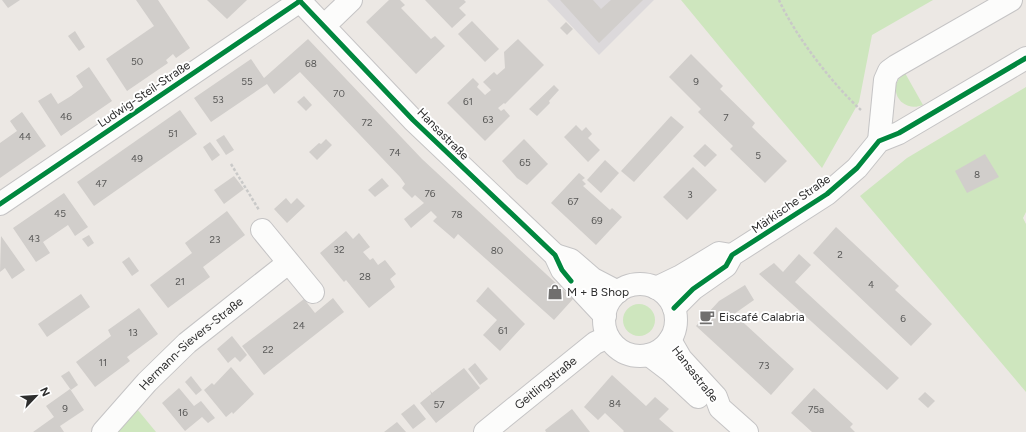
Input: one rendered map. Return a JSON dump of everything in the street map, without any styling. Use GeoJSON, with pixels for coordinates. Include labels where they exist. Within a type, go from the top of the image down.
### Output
{"type":"FeatureCollection","features":[{"type":"Feature","properties":{"kind":"street","name":"Hansastraße"},"geometry":{"type":"LineString","coordinates":[[300,0],[413,120],[555,255],[562,270],[604,316]]}},
{"type":"Feature","properties":{"kind":"street","name":"Ludwig-Steil-Straße"},"geometry":{"type":"LineString","coordinates":[[0,204],[300,0]]}},
{"type":"Feature","properties":{"kind":"street"},"geometry":{"type":"LineString","coordinates":[[324,26],[351,0]]}},
{"type":"Feature","properties":{"kind":"street"},"geometry":{"type":"LineString","coordinates":[[879,141],[885,80],[889,72],[896,66],[1011,0]]}},
{"type":"Feature","properties":{"kind":"street","name":"Märkische Straße"},"geometry":{"type":"LineString","coordinates":[[674,308],[693,289],[726,266],[732,255],[769,233],[827,194],[857,168],[879,141],[899,133],[1026,58]]}},
{"type":"Feature","properties":{"kind":"street"},"geometry":{"type":"LineString","coordinates":[[262,230],[313,292]]}},
{"type":"Feature","properties":{"kind":"street","name":"Märkische Straße"},"geometry":{"type":"LineString","coordinates":[[656,288],[681,276],[719,253],[732,255]]}},
{"type":"Feature","properties":{"kind":"street","name":"Hansastraße"},"geometry":{"type":"LineString","coordinates":[[555,255],[571,260],[593,279],[618,292]]}},
{"type":"Feature","properties":{"kind":"street","name":"Hermann-Sievers-Straße"},"geometry":{"type":"LineString","coordinates":[[103,432],[147,382],[187,343],[288,263]]}},
{"type":"Feature","properties":{"kind":"street"},"geometry":{"type":"LineString","coordinates":[[649,355],[630,354],[621,351],[608,337],[604,316],[609,302],[618,292],[633,285],[641,284],[656,288],[666,296],[674,308]]}},
{"type":"Feature","properties":{"kind":"street","name":"Hansastraße"},"geometry":{"type":"LineString","coordinates":[[674,308],[676,324],[670,340],[664,347],[649,355],[670,371],[709,407],[720,408]]}},
{"type":"Feature","properties":{"kind":"street","name":"Geitlingstraße"},"geometry":{"type":"LineString","coordinates":[[485,432],[595,343],[608,337]]}},
{"type":"Feature","properties":{"kind":"street","name":"Hansastraße"},"geometry":{"type":"LineString","coordinates":[[670,340],[681,359],[716,397],[720,408],[746,432]]}},
{"type":"Feature","properties":{"kind":"path"},"geometry":{"type":"LineString","coordinates":[[779,0],[799,35],[831,80],[860,110],[881,113]]}},
{"type":"Feature","properties":{"kind":"path"},"geometry":{"type":"LineString","coordinates":[[231,164],[254,200]]}},
{"type":"Feature","properties":{"kind":"shaded area"},"geometry":{"type":"Polygon","coordinates":[[[547,0],[654,0],[599,55],[547,0]]]}},
{"type":"Feature","properties":{"kind":"green space"},"geometry":{"type":"Polygon","coordinates":[[[681,0],[933,0],[872,35],[859,102],[822,168],[681,0]]]}},
{"type":"Feature","properties":{"kind":"green space"},"geometry":{"type":"Polygon","coordinates":[[[905,73],[923,105],[915,107],[908,106],[898,97],[896,85],[899,78],[905,73]]]}},
{"type":"Feature","properties":{"kind":"green space"},"geometry":{"type":"Polygon","coordinates":[[[1026,87],[1026,212],[1023,218],[1026,224],[1026,392],[860,196],[907,158],[1026,87]]]}},
{"type":"Feature","properties":{"kind":"green space"},"geometry":{"type":"Polygon","coordinates":[[[636,304],[642,304],[651,308],[655,320],[651,332],[642,336],[636,336],[627,332],[623,323],[623,317],[627,308],[636,304]]]}},
{"type":"Feature","properties":{"kind":"green space"},"geometry":{"type":"Polygon","coordinates":[[[137,409],[156,432],[114,432],[137,409]]]}},
{"type":"Feature","properties":{"kind":"building"},"geometry":{"type":"Polygon","coordinates":[[[2,0],[20,0],[8,8],[2,0]]]}},
{"type":"Feature","properties":{"kind":"building"},"geometry":{"type":"Polygon","coordinates":[[[136,0],[158,0],[190,48],[176,58],[173,54],[166,60],[168,63],[127,91],[106,59],[154,26],[136,0]]]}},
{"type":"Feature","properties":{"kind":"building"},"geometry":{"type":"Polygon","coordinates":[[[207,0],[247,0],[227,19],[207,0]]]}},
{"type":"Feature","properties":{"kind":"building"},"geometry":{"type":"Polygon","coordinates":[[[389,0],[400,0],[405,5],[401,8],[431,39],[435,36],[445,46],[416,74],[366,22],[389,0]]]}},
{"type":"Feature","properties":{"kind":"building"},"geometry":{"type":"Polygon","coordinates":[[[425,0],[464,0],[466,2],[459,8],[466,15],[452,28],[425,0]]]}},
{"type":"Feature","properties":{"kind":"building"},"geometry":{"type":"Polygon","coordinates":[[[560,0],[593,0],[601,9],[611,0],[643,0],[599,43],[560,0]]]}},
{"type":"Feature","properties":{"kind":"building"},"geometry":{"type":"Polygon","coordinates":[[[472,21],[499,49],[485,62],[458,34],[472,21]]]}},
{"type":"Feature","properties":{"kind":"building"},"geometry":{"type":"Polygon","coordinates":[[[566,22],[573,29],[567,35],[560,28],[566,22]]]}},
{"type":"Feature","properties":{"kind":"building"},"geometry":{"type":"Polygon","coordinates":[[[75,31],[85,47],[79,51],[68,36],[75,31]]]}},
{"type":"Feature","properties":{"kind":"building"},"geometry":{"type":"Polygon","coordinates":[[[308,39],[422,159],[573,299],[554,320],[458,234],[454,239],[433,221],[437,217],[431,211],[411,228],[404,219],[424,203],[415,195],[412,198],[402,188],[405,184],[400,177],[300,72],[274,94],[267,84],[211,122],[194,98],[251,59],[264,78],[308,39]]]}},
{"type":"Feature","properties":{"kind":"building"},"geometry":{"type":"Polygon","coordinates":[[[518,39],[544,65],[505,104],[504,103],[498,108],[501,111],[504,109],[510,116],[485,141],[447,103],[473,78],[479,84],[477,87],[485,95],[491,90],[483,82],[494,72],[497,75],[505,68],[504,52],[518,39]]]}},
{"type":"Feature","properties":{"kind":"building"},"geometry":{"type":"Polygon","coordinates":[[[691,54],[723,86],[720,89],[755,123],[752,127],[787,161],[765,183],[730,149],[733,146],[698,112],[701,109],[669,77],[691,54]]]}},
{"type":"Feature","properties":{"kind":"building"},"geometry":{"type":"Polygon","coordinates":[[[89,67],[112,101],[61,136],[38,101],[51,93],[58,104],[71,96],[83,87],[76,76],[89,67]]]}},
{"type":"Feature","properties":{"kind":"building"},"geometry":{"type":"Polygon","coordinates":[[[554,85],[559,90],[549,101],[550,103],[537,116],[529,109],[554,85]]]}},
{"type":"Feature","properties":{"kind":"building"},"geometry":{"type":"Polygon","coordinates":[[[304,96],[312,105],[306,111],[297,102],[304,96]]]}},
{"type":"Feature","properties":{"kind":"building"},"geometry":{"type":"Polygon","coordinates":[[[180,110],[197,134],[94,206],[77,182],[180,110]]]}},
{"type":"Feature","properties":{"kind":"building"},"geometry":{"type":"Polygon","coordinates":[[[22,112],[46,146],[0,178],[0,143],[17,131],[10,121],[22,112]]]}},
{"type":"Feature","properties":{"kind":"building"},"geometry":{"type":"Polygon","coordinates":[[[671,116],[684,127],[634,182],[621,171],[671,116]]]}},
{"type":"Feature","properties":{"kind":"building"},"geometry":{"type":"Polygon","coordinates":[[[576,125],[582,131],[586,127],[592,134],[588,138],[600,150],[588,162],[564,137],[576,125]]]}},
{"type":"Feature","properties":{"kind":"building"},"geometry":{"type":"Polygon","coordinates":[[[224,135],[234,150],[226,155],[216,140],[224,135]]]}},
{"type":"Feature","properties":{"kind":"building"},"geometry":{"type":"Polygon","coordinates":[[[326,139],[332,145],[317,160],[309,152],[326,139]]]}},
{"type":"Feature","properties":{"kind":"building"},"geometry":{"type":"Polygon","coordinates":[[[524,139],[548,164],[527,185],[517,178],[502,161],[524,139]]]}},
{"type":"Feature","properties":{"kind":"building"},"geometry":{"type":"Polygon","coordinates":[[[210,142],[220,155],[212,161],[203,147],[210,142]]]}},
{"type":"Feature","properties":{"kind":"building"},"geometry":{"type":"Polygon","coordinates":[[[705,144],[717,155],[705,167],[693,156],[705,144]]]}},
{"type":"Feature","properties":{"kind":"building"},"geometry":{"type":"Polygon","coordinates":[[[985,154],[999,177],[967,193],[955,171],[985,154]]]}},
{"type":"Feature","properties":{"kind":"building"},"geometry":{"type":"Polygon","coordinates":[[[605,160],[619,173],[601,193],[587,180],[605,160]]]}},
{"type":"Feature","properties":{"kind":"building"},"geometry":{"type":"Polygon","coordinates":[[[693,167],[717,190],[687,220],[663,197],[693,167]]]}},
{"type":"Feature","properties":{"kind":"building"},"geometry":{"type":"Polygon","coordinates":[[[579,173],[585,178],[582,180],[586,184],[583,186],[610,210],[612,208],[622,217],[596,245],[551,203],[579,173]]]}},
{"type":"Feature","properties":{"kind":"building"},"geometry":{"type":"Polygon","coordinates":[[[234,176],[244,189],[224,204],[214,190],[234,176]]]}},
{"type":"Feature","properties":{"kind":"building"},"geometry":{"type":"Polygon","coordinates":[[[382,178],[389,186],[375,197],[368,190],[382,178]]]}},
{"type":"Feature","properties":{"kind":"building"},"geometry":{"type":"Polygon","coordinates":[[[64,193],[88,227],[75,236],[68,225],[43,242],[50,253],[36,262],[13,228],[64,193]]]}},
{"type":"Feature","properties":{"kind":"building"},"geometry":{"type":"Polygon","coordinates":[[[286,198],[291,204],[297,198],[305,206],[287,223],[274,209],[286,198]]]}},
{"type":"Feature","properties":{"kind":"building"},"geometry":{"type":"Polygon","coordinates":[[[227,211],[245,235],[203,267],[210,277],[168,308],[150,285],[192,253],[185,243],[227,211]]]}},
{"type":"Feature","properties":{"kind":"building"},"geometry":{"type":"Polygon","coordinates":[[[836,227],[899,286],[895,290],[932,324],[911,346],[813,253],[836,227]]]}},
{"type":"Feature","properties":{"kind":"building"},"geometry":{"type":"Polygon","coordinates":[[[346,231],[353,239],[359,233],[370,247],[363,252],[370,260],[373,258],[378,265],[385,260],[396,274],[390,279],[395,287],[369,308],[346,280],[344,282],[320,253],[346,231]]]}},
{"type":"Feature","properties":{"kind":"building"},"geometry":{"type":"Polygon","coordinates":[[[89,235],[94,243],[88,247],[82,239],[89,235]]]}},
{"type":"Feature","properties":{"kind":"building"},"geometry":{"type":"Polygon","coordinates":[[[1,236],[25,270],[12,279],[5,268],[0,272],[1,236]]]}},
{"type":"Feature","properties":{"kind":"building"},"geometry":{"type":"Polygon","coordinates":[[[799,254],[811,265],[795,282],[899,378],[887,390],[759,274],[774,263],[783,272],[799,254]]]}},
{"type":"Feature","properties":{"kind":"building"},"geometry":{"type":"Polygon","coordinates":[[[129,257],[139,271],[132,276],[122,262],[129,257]]]}},
{"type":"Feature","properties":{"kind":"building"},"geometry":{"type":"Polygon","coordinates":[[[745,285],[754,300],[734,314],[794,369],[771,395],[696,326],[719,301],[745,285]]]}},
{"type":"Feature","properties":{"kind":"building"},"geometry":{"type":"Polygon","coordinates":[[[488,287],[525,324],[500,351],[483,335],[497,320],[476,301],[488,287]]]}},
{"type":"Feature","properties":{"kind":"building"},"geometry":{"type":"Polygon","coordinates":[[[81,294],[90,307],[47,337],[38,324],[81,294]]]}},
{"type":"Feature","properties":{"kind":"building"},"geometry":{"type":"Polygon","coordinates":[[[333,298],[344,312],[264,375],[242,346],[304,299],[315,313],[333,298]]]}},
{"type":"Feature","properties":{"kind":"building"},"geometry":{"type":"Polygon","coordinates":[[[139,308],[158,334],[127,357],[130,361],[95,387],[76,362],[111,336],[108,330],[139,308]]]}},
{"type":"Feature","properties":{"kind":"building"},"geometry":{"type":"Polygon","coordinates":[[[232,336],[247,355],[240,362],[235,357],[228,363],[217,349],[232,336]]]}},
{"type":"Feature","properties":{"kind":"building"},"geometry":{"type":"Polygon","coordinates":[[[475,363],[488,379],[480,385],[468,369],[475,363]]]}},
{"type":"Feature","properties":{"kind":"building"},"geometry":{"type":"Polygon","coordinates":[[[231,367],[254,394],[233,414],[232,412],[226,417],[204,390],[212,383],[214,385],[231,367]]]}},
{"type":"Feature","properties":{"kind":"building"},"geometry":{"type":"Polygon","coordinates":[[[464,368],[480,388],[436,423],[420,403],[431,394],[430,390],[432,393],[464,368]]]}},
{"type":"Feature","properties":{"kind":"building"},"geometry":{"type":"Polygon","coordinates":[[[69,371],[78,385],[71,390],[61,376],[69,371]]]}},
{"type":"Feature","properties":{"kind":"building"},"geometry":{"type":"Polygon","coordinates":[[[612,375],[646,406],[655,397],[669,409],[659,419],[674,432],[623,432],[624,431],[605,413],[598,420],[584,407],[612,375]]]}},
{"type":"Feature","properties":{"kind":"building"},"geometry":{"type":"Polygon","coordinates":[[[191,376],[202,390],[196,395],[185,382],[191,376]]]}},
{"type":"Feature","properties":{"kind":"building"},"geometry":{"type":"Polygon","coordinates":[[[179,388],[194,406],[201,401],[215,418],[208,423],[202,417],[185,431],[162,403],[179,388]]]}},
{"type":"Feature","properties":{"kind":"building"},"geometry":{"type":"Polygon","coordinates":[[[814,388],[853,424],[850,427],[855,432],[812,432],[791,413],[814,388]]]}},
{"type":"Feature","properties":{"kind":"building"},"geometry":{"type":"Polygon","coordinates":[[[70,389],[84,410],[60,426],[64,432],[33,432],[54,417],[46,406],[70,389]]]}},
{"type":"Feature","properties":{"kind":"building"},"geometry":{"type":"Polygon","coordinates":[[[925,392],[935,401],[928,408],[918,399],[925,392]]]}},
{"type":"Feature","properties":{"kind":"building"},"geometry":{"type":"Polygon","coordinates":[[[414,404],[426,419],[413,429],[401,414],[414,404]]]}},
{"type":"Feature","properties":{"kind":"building"},"geometry":{"type":"Polygon","coordinates":[[[572,409],[590,432],[546,432],[545,430],[572,409]]]}},
{"type":"Feature","properties":{"kind":"building"},"geometry":{"type":"Polygon","coordinates":[[[397,422],[406,432],[384,432],[397,422]]]}},
{"type":"Feature","properties":{"kind":"cycle path"},"geometry":{"type":"LineString","coordinates":[[299,0],[413,120],[555,255],[562,270],[571,281]]}},
{"type":"Feature","properties":{"kind":"cycle path"},"geometry":{"type":"LineString","coordinates":[[0,204],[300,1]]}},
{"type":"Feature","properties":{"kind":"cycle path"},"geometry":{"type":"LineString","coordinates":[[674,308],[693,289],[726,266],[732,255],[827,194],[857,168],[879,141],[899,133],[1026,58]]}},
{"type":"Feature","properties":{"kind":"place","name":"M + B Shop"},"geometry":{"type":"Point","coordinates":[555,292]}},
{"type":"Feature","properties":{"kind":"place","name":"Eiscafé Calabria"},"geometry":{"type":"Point","coordinates":[707,317]}}]}
